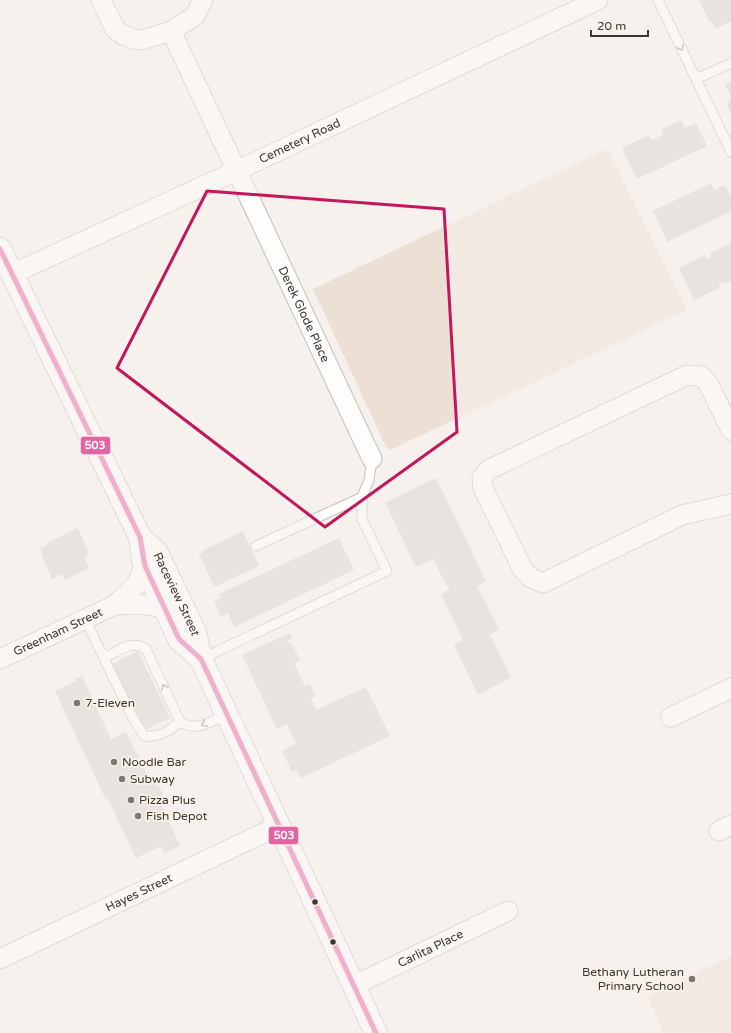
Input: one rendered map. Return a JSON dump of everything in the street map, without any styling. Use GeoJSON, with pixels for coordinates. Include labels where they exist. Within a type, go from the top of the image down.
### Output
{"type":"FeatureCollection","features":[{"type":"Feature","properties":{"kind":"street"},"geometry":{"type":"LineString","coordinates":[[102,0],[115,29],[123,35],[142,40],[171,31],[195,16],[203,0]]}},
{"type":"Feature","properties":{"kind":"street","name":"Cemetery Road"},"geometry":{"type":"LineString","coordinates":[[6,277],[236,171],[598,0]]}},
{"type":"Feature","properties":{"kind":"street","name":"Derek Glode Place"},"geometry":{"type":"LineString","coordinates":[[171,31],[372,459]]}},
{"type":"Feature","properties":{"kind":"street","name":"Raceview Street"},"geometry":{"type":"LineString","coordinates":[[0,249],[6,277],[140,537],[157,553],[195,632],[202,659],[278,826],[376,1033]]}},
{"type":"Feature","properties":{"kind":"street"},"geometry":{"type":"LineString","coordinates":[[731,430],[708,382],[701,376],[687,376],[488,470],[482,478],[483,488],[523,570],[531,578],[543,583],[682,515],[731,504]]}},
{"type":"Feature","properties":{"kind":"street","name":"Raceview Street"},"geometry":{"type":"LineString","coordinates":[[140,537],[145,566],[179,639],[202,659]]}},
{"type":"Feature","properties":{"kind":"street","name":"Greenham Street"},"geometry":{"type":"LineString","coordinates":[[0,659],[115,605],[136,585],[145,566]]}},
{"type":"Feature","properties":{"kind":"street","name":"Greenham Street"},"geometry":{"type":"LineString","coordinates":[[115,605],[140,604],[164,608]]}},
{"type":"Feature","properties":{"kind":"street"},"geometry":{"type":"LineString","coordinates":[[671,716],[731,688]]}},
{"type":"Feature","properties":{"kind":"street","name":"Hayes Street"},"geometry":{"type":"LineString","coordinates":[[0,959],[278,826]]}},
{"type":"Feature","properties":{"kind":"street","name":"Carlita Place"},"geometry":{"type":"LineString","coordinates":[[353,986],[508,911]]}},
{"type":"Feature","properties":{"kind":"lane"},"geometry":{"type":"LineString","coordinates":[[658,0],[731,152]]}},
{"type":"Feature","properties":{"kind":"lane"},"geometry":{"type":"LineString","coordinates":[[696,79],[731,63]]}},
{"type":"Feature","properties":{"kind":"lane"},"geometry":{"type":"LineString","coordinates":[[202,659],[387,571],[362,519],[362,497],[369,480],[372,459]]}},
{"type":"Feature","properties":{"kind":"lane"},"geometry":{"type":"LineString","coordinates":[[256,546],[362,497]]}},
{"type":"Feature","properties":{"kind":"lane"},"geometry":{"type":"LineString","coordinates":[[85,619],[136,724],[144,736],[151,737],[160,734],[174,728],[180,722]]}},
{"type":"Feature","properties":{"kind":"lane"},"geometry":{"type":"LineString","coordinates":[[104,658],[132,644],[140,644],[146,649],[180,722],[186,726],[197,727],[227,714]]}},
{"type":"Feature","properties":{"kind":"highlighted area"},"geometry":{"type":"Polygon","coordinates":[[[207,191],[444,209],[457,432],[325,527],[117,368],[207,191]]]}},
{"type":"Feature","properties":{"kind":"shaded area"},"geometry":{"type":"Polygon","coordinates":[[[607,149],[687,310],[390,450],[385,445],[313,289],[607,149]]]}},
{"type":"Feature","properties":{"kind":"shaded area"},"geometry":{"type":"Polygon","coordinates":[[[731,956],[731,1033],[664,1033],[647,996],[731,956]]]}},
{"type":"Feature","properties":{"kind":"building"},"geometry":{"type":"Polygon","coordinates":[[[699,0],[731,0],[731,21],[715,29],[712,22],[710,23],[699,0]]]}},
{"type":"Feature","properties":{"kind":"building"},"geometry":{"type":"Polygon","coordinates":[[[731,81],[731,98],[725,84],[731,81]]]}},
{"type":"Feature","properties":{"kind":"building"},"geometry":{"type":"Polygon","coordinates":[[[731,100],[731,114],[726,103],[731,100]]]}},
{"type":"Feature","properties":{"kind":"building"},"geometry":{"type":"Polygon","coordinates":[[[681,120],[685,128],[696,123],[707,146],[637,179],[622,148],[649,135],[651,140],[663,135],[661,130],[681,120]]]}},
{"type":"Feature","properties":{"kind":"building"},"geometry":{"type":"Polygon","coordinates":[[[711,183],[714,190],[725,185],[731,197],[731,211],[667,242],[653,211],[711,183]]]}},
{"type":"Feature","properties":{"kind":"building"},"geometry":{"type":"Polygon","coordinates":[[[731,243],[731,281],[725,284],[723,282],[719,284],[721,287],[694,300],[679,268],[705,255],[707,260],[712,257],[710,253],[731,243]]]}},
{"type":"Feature","properties":{"kind":"building"},"geometry":{"type":"Polygon","coordinates":[[[436,478],[486,581],[477,586],[499,630],[490,635],[511,678],[478,695],[454,645],[463,640],[441,594],[449,590],[433,559],[416,567],[385,503],[436,478]]]}},
{"type":"Feature","properties":{"kind":"building"},"geometry":{"type":"Polygon","coordinates":[[[78,528],[89,554],[85,558],[89,568],[65,580],[62,574],[52,579],[41,554],[40,548],[49,544],[48,542],[78,528]]]}},
{"type":"Feature","properties":{"kind":"building"},"geometry":{"type":"Polygon","coordinates":[[[243,531],[259,566],[214,587],[199,554],[204,550],[243,531]]]}},
{"type":"Feature","properties":{"kind":"building"},"geometry":{"type":"Polygon","coordinates":[[[339,538],[354,570],[234,627],[228,613],[221,617],[214,601],[221,598],[219,594],[339,538]]]}},
{"type":"Feature","properties":{"kind":"building"},"geometry":{"type":"Polygon","coordinates":[[[289,633],[292,638],[287,641],[288,643],[291,642],[300,660],[294,663],[305,686],[310,684],[315,696],[311,699],[316,710],[366,687],[390,736],[301,778],[297,770],[292,772],[282,751],[296,744],[287,724],[277,729],[242,655],[289,633]]]}},
{"type":"Feature","properties":{"kind":"building"},"geometry":{"type":"Polygon","coordinates":[[[138,651],[170,718],[143,731],[110,665],[138,651]]]}},
{"type":"Feature","properties":{"kind":"building"},"geometry":{"type":"Polygon","coordinates":[[[82,676],[111,739],[126,732],[151,783],[156,781],[163,794],[158,798],[180,845],[165,853],[161,846],[136,858],[108,799],[106,800],[55,691],[76,681],[75,679],[82,676]]]}},
{"type":"Feature","properties":{"kind":"transit line","name":"503"},"geometry":{"type":"LineString","coordinates":[[0,249],[140,537],[145,566],[179,639],[201,659],[376,1033]]}},
{"type":"Feature","properties":{"kind":"place","name":"7-Eleven"},"geometry":{"type":"Point","coordinates":[77,703]}},
{"type":"Feature","properties":{"kind":"place","name":"Noodle Bar"},"geometry":{"type":"Point","coordinates":[114,762]}},
{"type":"Feature","properties":{"kind":"place","name":"Subway"},"geometry":{"type":"Point","coordinates":[122,779]}},
{"type":"Feature","properties":{"kind":"place","name":"Pizza Plus"},"geometry":{"type":"Point","coordinates":[131,800]}},
{"type":"Feature","properties":{"kind":"place","name":"Fish Depot"},"geometry":{"type":"Point","coordinates":[138,816]}},
{"type":"Feature","properties":{"kind":"place","name":"Bethany Lutheran Primary School"},"geometry":{"type":"Point","coordinates":[692,979]}}]}
